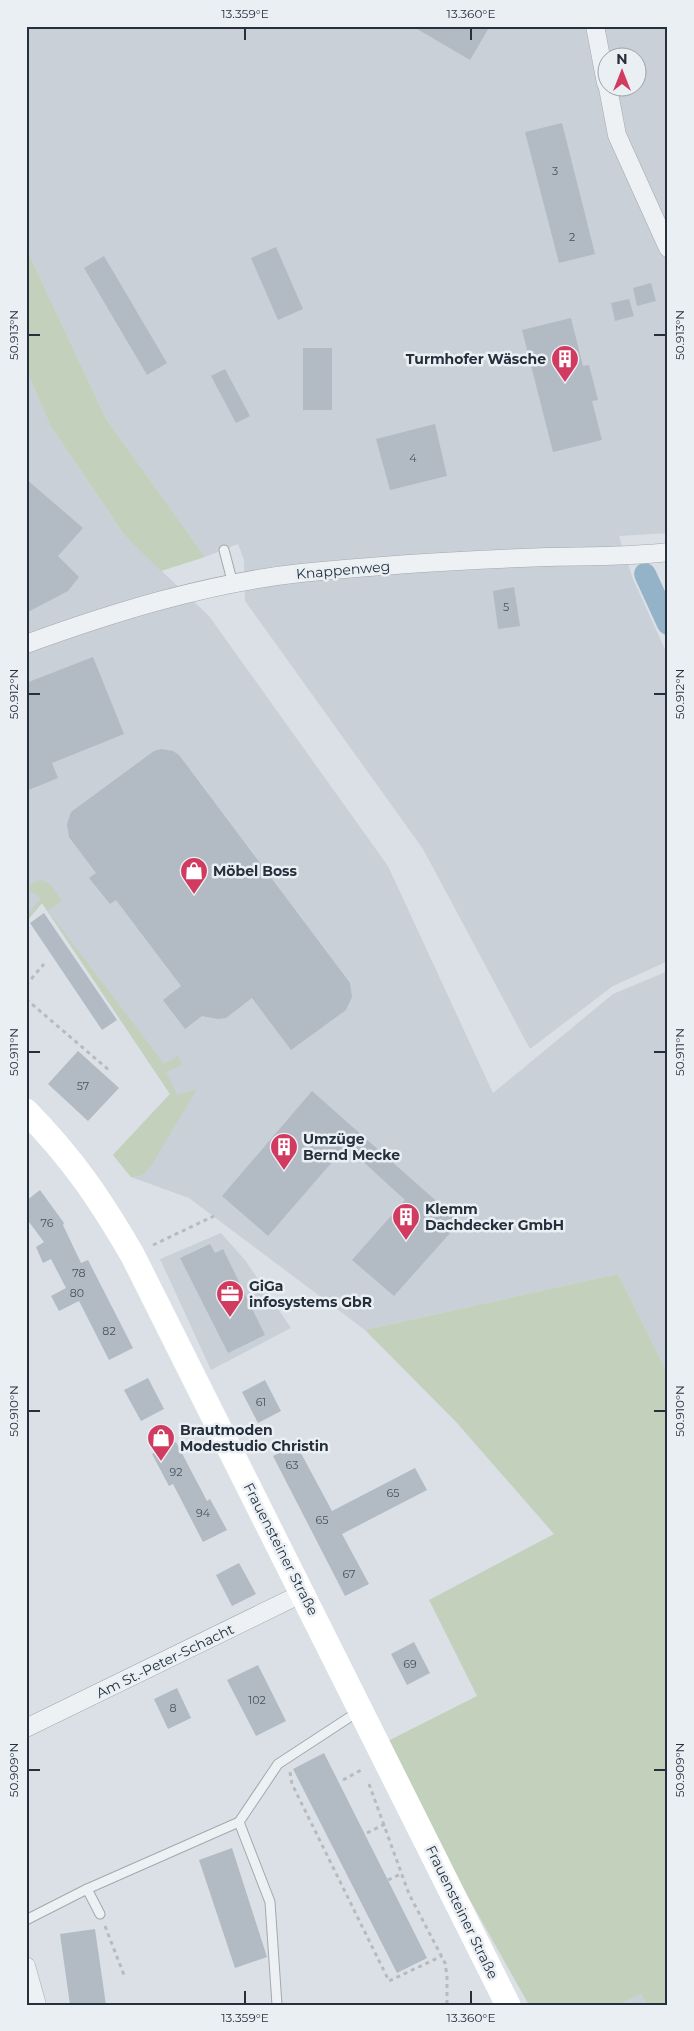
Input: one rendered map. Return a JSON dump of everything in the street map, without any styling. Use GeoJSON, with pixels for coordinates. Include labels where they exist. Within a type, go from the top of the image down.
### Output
{"type":"FeatureCollection","features":[{"type":"Feature","properties":{"kind":"main road","name":"Frauensteiner Straße"},"geometry":{"type":"LineString","coordinates":[[26,1111],[78,1168],[99,1196],[133,1256],[508,2005]]}},
{"type":"Feature","properties":{"kind":"street"},"geometry":{"type":"LineString","coordinates":[[596,29],[600,48]]}},
{"type":"Feature","properties":{"kind":"street"},"geometry":{"type":"LineString","coordinates":[[610,98],[617,135],[668,248]]}},
{"type":"Feature","properties":{"kind":"street","name":"Knappenweg"},"geometry":{"type":"LineString","coordinates":[[26,644],[137,608],[233,584],[299,573],[385,566],[546,557],[625,556],[668,552]]}},
{"type":"Feature","properties":{"kind":"street","name":"Am St.-Peter-Schacht"},"geometry":{"type":"LineString","coordinates":[[26,1728],[303,1593]]}},
{"type":"Feature","properties":{"kind":"street"},"geometry":{"type":"LineString","coordinates":[[26,1966],[37,2005]]}},
{"type":"Feature","properties":{"kind":"lane"},"geometry":{"type":"LineString","coordinates":[[224,550],[233,584]]}},
{"type":"Feature","properties":{"kind":"lane"},"geometry":{"type":"LineString","coordinates":[[26,1920],[87,1889],[239,1822],[278,1764],[361,1710]]}},
{"type":"Feature","properties":{"kind":"lane"},"geometry":{"type":"LineString","coordinates":[[239,1822],[270,1902],[277,2005]]}},
{"type":"Feature","properties":{"kind":"lane"},"geometry":{"type":"LineString","coordinates":[[87,1889],[100,1914]]}},
{"type":"Feature","properties":{"kind":"path"},"geometry":{"type":"LineString","coordinates":[[26,985],[44,964]]}},
{"type":"Feature","properties":{"kind":"path"},"geometry":{"type":"LineString","coordinates":[[26,999],[110,1071]]}},
{"type":"Feature","properties":{"kind":"path"},"geometry":{"type":"LineString","coordinates":[[157,1243],[214,1216]]}},
{"type":"Feature","properties":{"kind":"path"},"geometry":{"type":"LineString","coordinates":[[288,1757],[292,1784],[389,1981],[442,1956]]}},
{"type":"Feature","properties":{"kind":"path"},"geometry":{"type":"LineString","coordinates":[[360,1761],[385,1824],[401,1874],[442,1956],[448,1976],[447,2005]]}},
{"type":"Feature","properties":{"kind":"path"},"geometry":{"type":"LineString","coordinates":[[343,1780],[363,1769]]}},
{"type":"Feature","properties":{"kind":"path"},"geometry":{"type":"LineString","coordinates":[[367,1833],[385,1824]]}},
{"type":"Feature","properties":{"kind":"path"},"geometry":{"type":"LineString","coordinates":[[388,1880],[401,1874]]}},
{"type":"Feature","properties":{"kind":"path"},"geometry":{"type":"LineString","coordinates":[[100,1914],[124,1975]]}},
{"type":"Feature","properties":{"kind":"shaded area"},"geometry":{"type":"Polygon","coordinates":[[[26,26],[668,26],[668,533],[619,536],[633,579],[668,656],[668,961],[613,986],[530,1049],[423,849],[245,601],[244,560],[238,544],[205,557],[106,419],[26,248],[26,26]]]}},
{"type":"Feature","properties":{"kind":"shaded area"},"geometry":{"type":"Polygon","coordinates":[[[26,369],[50,425],[125,536],[209,616],[388,866],[493,1093],[613,994],[668,971],[668,1374],[618,1274],[365,1330],[189,1198],[131,1177],[113,1155],[170,1094],[42,903],[26,922],[26,369]]]}},
{"type":"Feature","properties":{"kind":"shaded area"},"geometry":{"type":"Polygon","coordinates":[[[221,1233],[245,1260],[291,1328],[211,1370],[160,1259],[221,1233]]]}},
{"type":"Feature","properties":{"kind":"shaded area"},"geometry":{"type":"Polygon","coordinates":[[[641,1994],[647,2005],[618,2005],[641,1994]]]}},
{"type":"Feature","properties":{"kind":"green space"},"geometry":{"type":"Polygon","coordinates":[[[26,248],[106,419],[205,557],[161,571],[125,536],[50,425],[26,369],[26,248]]]}},
{"type":"Feature","properties":{"kind":"green space"},"geometry":{"type":"Polygon","coordinates":[[[41,880],[50,884],[62,901],[48,911],[164,1064],[178,1056],[182,1065],[166,1072],[177,1095],[197,1089],[151,1166],[142,1175],[131,1177],[113,1155],[170,1094],[42,903],[26,922],[26,917],[41,898],[27,889],[33,883],[41,880]]]}},
{"type":"Feature","properties":{"kind":"green space"},"geometry":{"type":"Polygon","coordinates":[[[618,1274],[668,1374],[668,2005],[647,2005],[641,1994],[618,2005],[529,2005],[382,1744],[477,1696],[429,1600],[554,1534],[457,1423],[365,1330],[618,1274]]]}},
{"type":"Feature","properties":{"kind":"building"},"geometry":{"type":"Polygon","coordinates":[[[412,26],[490,26],[470,60],[412,26]]]}},
{"type":"Feature","properties":{"kind":"building"},"geometry":{"type":"Polygon","coordinates":[[[562,123],[595,254],[559,263],[525,132],[562,123]]]}},
{"type":"Feature","properties":{"kind":"building"},"geometry":{"type":"Polygon","coordinates":[[[276,247],[303,309],[278,320],[251,258],[276,247]]]}},
{"type":"Feature","properties":{"kind":"building"},"geometry":{"type":"Polygon","coordinates":[[[104,256],[167,363],[147,375],[84,268],[104,256]]]}},
{"type":"Feature","properties":{"kind":"building"},"geometry":{"type":"Polygon","coordinates":[[[651,283],[656,301],[637,306],[633,288],[651,283]]]}},
{"type":"Feature","properties":{"kind":"building"},"geometry":{"type":"Polygon","coordinates":[[[629,299],[634,316],[615,321],[611,303],[629,299]]]}},
{"type":"Feature","properties":{"kind":"building","name":"Turmhofer Wäsche"},"geometry":{"type":"Polygon","coordinates":[[[571,318],[583,366],[589,365],[598,400],[592,401],[602,440],[553,452],[522,330],[571,318]]]}},
{"type":"Feature","properties":{"kind":"building"},"geometry":{"type":"Polygon","coordinates":[[[303,348],[332,348],[332,410],[303,410],[303,348]]]}},
{"type":"Feature","properties":{"kind":"building"},"geometry":{"type":"Polygon","coordinates":[[[225,369],[250,416],[236,423],[211,376],[225,369]]]}},
{"type":"Feature","properties":{"kind":"building"},"geometry":{"type":"Polygon","coordinates":[[[435,424],[447,476],[390,490],[376,439],[435,424]]]}},
{"type":"Feature","properties":{"kind":"building"},"geometry":{"type":"Polygon","coordinates":[[[26,479],[83,528],[58,556],[79,577],[68,591],[26,613],[26,479]]]}},
{"type":"Feature","properties":{"kind":"building"},"geometry":{"type":"Polygon","coordinates":[[[514,587],[520,626],[498,629],[493,591],[514,587]]]}},
{"type":"Feature","properties":{"kind":"building"},"geometry":{"type":"Polygon","coordinates":[[[93,657],[124,734],[52,763],[58,778],[26,791],[26,683],[93,657]]]}},
{"type":"Feature","properties":{"kind":"building","name":"Möbel Boss"},"geometry":{"type":"Polygon","coordinates":[[[161,749],[173,751],[179,755],[350,983],[352,997],[346,1010],[291,1050],[252,998],[226,1018],[218,1019],[202,1016],[185,1029],[163,1000],[181,986],[116,900],[110,904],[89,878],[96,873],[69,837],[67,824],[71,812],[154,751],[161,749]]]}},
{"type":"Feature","properties":{"kind":"building"},"geometry":{"type":"Polygon","coordinates":[[[44,913],[117,1020],[102,1030],[30,923],[44,913]]]}},
{"type":"Feature","properties":{"kind":"building"},"geometry":{"type":"Polygon","coordinates":[[[78,1051],[119,1088],[88,1121],[48,1084],[78,1051]]]}},
{"type":"Feature","properties":{"kind":"building"},"geometry":{"type":"Polygon","coordinates":[[[312,1091],[460,1222],[394,1296],[352,1260],[405,1200],[346,1146],[268,1236],[222,1196],[312,1091]]]}},
{"type":"Feature","properties":{"kind":"building"},"geometry":{"type":"Polygon","coordinates":[[[40,1190],[64,1223],[63,1225],[81,1263],[88,1260],[133,1348],[109,1360],[79,1301],[59,1311],[51,1296],[66,1288],[51,1259],[43,1263],[36,1247],[44,1242],[26,1218],[26,1201],[40,1190]]]}},
{"type":"Feature","properties":{"kind":"building"},"geometry":{"type":"Polygon","coordinates":[[[210,1244],[215,1253],[223,1249],[265,1335],[228,1353],[180,1258],[210,1244]]]}},
{"type":"Feature","properties":{"kind":"building"},"geometry":{"type":"Polygon","coordinates":[[[148,1378],[164,1409],[141,1421],[124,1390],[148,1378]]]}},
{"type":"Feature","properties":{"kind":"building"},"geometry":{"type":"Polygon","coordinates":[[[265,1380],[281,1411],[258,1423],[242,1392],[265,1380]]]}},
{"type":"Feature","properties":{"kind":"building"},"geometry":{"type":"Polygon","coordinates":[[[176,1442],[207,1501],[210,1499],[227,1530],[203,1542],[173,1484],[169,1486],[152,1454],[176,1442]]]}},
{"type":"Feature","properties":{"kind":"building"},"geometry":{"type":"Polygon","coordinates":[[[296,1444],[332,1511],[415,1468],[427,1490],[342,1534],[369,1584],[345,1596],[273,1456],[296,1444]]]}},
{"type":"Feature","properties":{"kind":"building"},"geometry":{"type":"Polygon","coordinates":[[[239,1563],[256,1594],[232,1606],[216,1575],[239,1563]]]}},
{"type":"Feature","properties":{"kind":"building"},"geometry":{"type":"Polygon","coordinates":[[[414,1642],[430,1673],[407,1685],[391,1654],[414,1642]]]}},
{"type":"Feature","properties":{"kind":"building"},"geometry":{"type":"Polygon","coordinates":[[[258,1665],[286,1721],[256,1736],[227,1680],[258,1665]]]}},
{"type":"Feature","properties":{"kind":"building"},"geometry":{"type":"Polygon","coordinates":[[[177,1688],[191,1718],[168,1729],[154,1699],[177,1688]]]}},
{"type":"Feature","properties":{"kind":"building"},"geometry":{"type":"Polygon","coordinates":[[[324,1753],[427,1958],[397,1973],[293,1769],[324,1753]]]}},
{"type":"Feature","properties":{"kind":"building"},"geometry":{"type":"Polygon","coordinates":[[[232,1848],[267,1957],[235,1968],[199,1860],[232,1848]]]}},
{"type":"Feature","properties":{"kind":"building"},"geometry":{"type":"Polygon","coordinates":[[[95,1929],[106,2005],[70,2005],[60,1934],[95,1929]]]}},
{"type":"Feature","properties":{"kind":"waterway"},"geometry":{"type":"LineString","coordinates":[[645,574],[668,624]]}},
{"type":"Feature","properties":{"kind":"place","name":"Turmhofer Wäsche"},"geometry":{"type":"Point","coordinates":[565,383]}},
{"type":"Feature","properties":{"kind":"place","name":"Möbel Boss"},"geometry":{"type":"Point","coordinates":[194,895]}},
{"type":"Feature","properties":{"kind":"place","name":"Umzüge Bernd Mecke"},"geometry":{"type":"Point","coordinates":[284,1171]}},
{"type":"Feature","properties":{"kind":"place","name":"Klemm Dachdecker GmbH"},"geometry":{"type":"Point","coordinates":[406,1241]}},
{"type":"Feature","properties":{"kind":"place","name":"GiGa infosystems GbR"},"geometry":{"type":"Point","coordinates":[230,1318]}},
{"type":"Feature","properties":{"kind":"place","name":"Brautmoden Modestudio Christin"},"geometry":{"type":"Point","coordinates":[161,1462]}}]}
